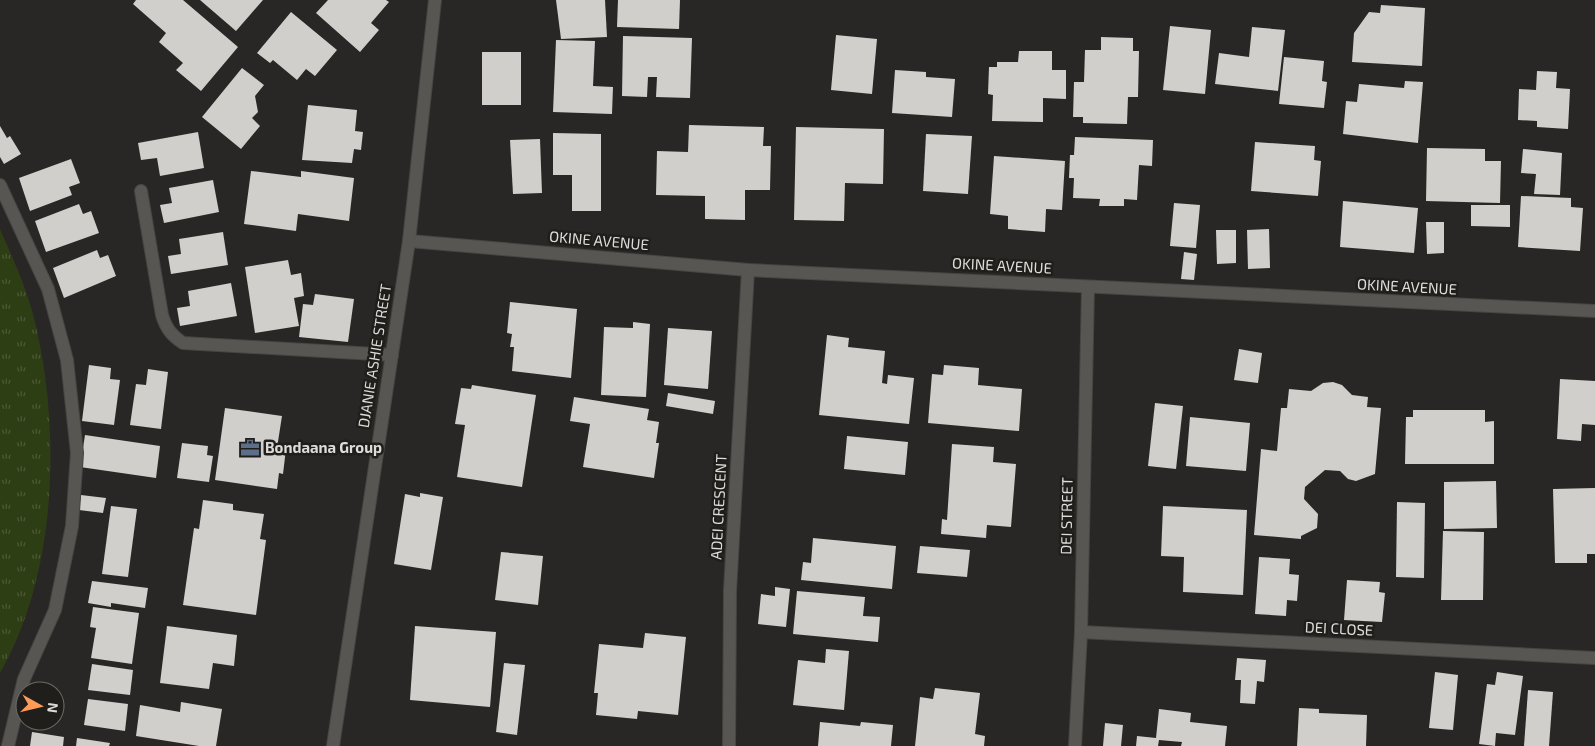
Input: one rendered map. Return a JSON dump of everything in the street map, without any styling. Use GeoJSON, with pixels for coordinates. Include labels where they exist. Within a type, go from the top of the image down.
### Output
{"type":"FeatureCollection","features":[{"type":"Feature","properties":{"kind":"street","name":"DJANIE ASHIE STREET"},"geometry":{"type":"LineString","coordinates":[[333,746],[409,241],[435,0]]}},
{"type":"Feature","properties":{"kind":"street"},"geometry":{"type":"LineString","coordinates":[[0,185],[48,289],[67,360],[77,453],[72,526],[55,610],[24,679],[8,746]]}},
{"type":"Feature","properties":{"kind":"street"},"geometry":{"type":"LineString","coordinates":[[141,191],[162,315],[166,327],[183,343],[392,355]]}},
{"type":"Feature","properties":{"kind":"street","name":"OKINE AVENUE"},"geometry":{"type":"LineString","coordinates":[[409,241],[748,270],[1595,311]]}},
{"type":"Feature","properties":{"kind":"street","name":"ADEI CRESCENT"},"geometry":{"type":"LineString","coordinates":[[729,746],[730,591],[748,270]]}},
{"type":"Feature","properties":{"kind":"street","name":"DEI STREET"},"geometry":{"type":"LineString","coordinates":[[1075,746],[1081,632],[1088,287]]}},
{"type":"Feature","properties":{"kind":"street","name":"DEI CLOSE"},"geometry":{"type":"LineString","coordinates":[[1081,632],[1595,658]]}},
{"type":"Feature","properties":{"kind":"green space"},"geometry":{"type":"Polygon","coordinates":[[[0,229],[21,277],[31,307],[41,351],[48,397],[50,445],[49,494],[44,542],[34,589],[20,633],[0,673],[0,229]]]}},
{"type":"Feature","properties":{"kind":"building"},"geometry":{"type":"Polygon","coordinates":[[[136,0],[183,0],[238,47],[201,91],[176,70],[183,63],[159,42],[166,33],[133,4],[136,0]]]}},
{"type":"Feature","properties":{"kind":"building"},"geometry":{"type":"Polygon","coordinates":[[[200,0],[263,0],[236,31],[200,0]]]}},
{"type":"Feature","properties":{"kind":"building"},"geometry":{"type":"Polygon","coordinates":[[[328,0],[386,0],[389,2],[371,23],[379,30],[360,52],[316,13],[328,0]]]}},
{"type":"Feature","properties":{"kind":"building"},"geometry":{"type":"Polygon","coordinates":[[[556,0],[605,0],[607,37],[561,39],[556,0]]]}},
{"type":"Feature","properties":{"kind":"building"},"geometry":{"type":"Polygon","coordinates":[[[618,0],[680,0],[679,29],[617,27],[618,0]]]}},
{"type":"Feature","properties":{"kind":"building"},"geometry":{"type":"Polygon","coordinates":[[[1381,5],[1425,8],[1422,66],[1352,62],[1354,33],[1369,12],[1380,13],[1381,5]]]}},
{"type":"Feature","properties":{"kind":"building"},"geometry":{"type":"Polygon","coordinates":[[[291,12],[337,50],[315,76],[306,69],[297,80],[273,60],[270,63],[257,53],[291,12]]]}},
{"type":"Feature","properties":{"kind":"building"},"geometry":{"type":"Polygon","coordinates":[[[1170,26],[1211,30],[1205,94],[1163,90],[1170,26]]]}},
{"type":"Feature","properties":{"kind":"building"},"geometry":{"type":"Polygon","coordinates":[[[1252,27],[1285,30],[1278,91],[1215,84],[1219,53],[1249,57],[1252,27]]]}},
{"type":"Feature","properties":{"kind":"building"},"geometry":{"type":"Polygon","coordinates":[[[836,35],[877,39],[872,94],[831,90],[836,35]]]}},
{"type":"Feature","properties":{"kind":"building"},"geometry":{"type":"Polygon","coordinates":[[[623,36],[692,38],[690,98],[656,97],[657,77],[648,77],[647,97],[622,96],[623,36]]]}},
{"type":"Feature","properties":{"kind":"building"},"geometry":{"type":"Polygon","coordinates":[[[1101,37],[1133,38],[1133,51],[1139,51],[1138,97],[1128,97],[1127,124],[1083,123],[1083,117],[1073,117],[1074,82],[1084,82],[1085,50],[1101,50],[1101,37]]]}},
{"type":"Feature","properties":{"kind":"building"},"geometry":{"type":"Polygon","coordinates":[[[556,40],[595,41],[593,86],[613,87],[612,114],[553,112],[556,40]]]}},
{"type":"Feature","properties":{"kind":"building"},"geometry":{"type":"Polygon","coordinates":[[[1019,51],[1052,51],[1052,70],[1066,70],[1066,99],[1043,98],[1043,122],[992,121],[993,95],[988,94],[989,67],[997,67],[997,62],[1018,62],[1019,51]]]}},
{"type":"Feature","properties":{"kind":"building"},"geometry":{"type":"Polygon","coordinates":[[[482,52],[521,52],[521,105],[482,105],[482,52]]]}},
{"type":"Feature","properties":{"kind":"building"},"geometry":{"type":"Polygon","coordinates":[[[1284,57],[1324,61],[1322,81],[1327,82],[1324,108],[1279,104],[1284,57]]]}},
{"type":"Feature","properties":{"kind":"building"},"geometry":{"type":"Polygon","coordinates":[[[242,68],[264,85],[255,96],[258,112],[252,118],[260,126],[241,149],[202,117],[242,68]]]}},
{"type":"Feature","properties":{"kind":"building"},"geometry":{"type":"Polygon","coordinates":[[[895,70],[926,72],[926,77],[955,79],[952,117],[892,113],[895,70]]]}},
{"type":"Feature","properties":{"kind":"building"},"geometry":{"type":"Polygon","coordinates":[[[1537,71],[1557,72],[1556,88],[1570,89],[1568,129],[1537,127],[1537,121],[1518,120],[1519,89],[1536,90],[1537,71]]]}},
{"type":"Feature","properties":{"kind":"building"},"geometry":{"type":"Polygon","coordinates":[[[1405,81],[1423,82],[1418,143],[1343,134],[1346,101],[1357,102],[1359,84],[1404,88],[1405,81]]]}},
{"type":"Feature","properties":{"kind":"building"},"geometry":{"type":"Polygon","coordinates":[[[308,105],[357,110],[355,131],[363,132],[361,150],[354,149],[352,163],[302,160],[308,105]]]}},
{"type":"Feature","properties":{"kind":"building"},"geometry":{"type":"Polygon","coordinates":[[[689,125],[764,127],[763,146],[771,146],[770,190],[745,190],[745,220],[705,219],[705,196],[656,195],[657,151],[688,152],[689,125]]]}},
{"type":"Feature","properties":{"kind":"building"},"geometry":{"type":"Polygon","coordinates":[[[0,126],[7,138],[10,136],[21,154],[4,164],[0,157],[0,126]]]}},
{"type":"Feature","properties":{"kind":"building"},"geometry":{"type":"Polygon","coordinates":[[[796,127],[884,129],[883,184],[845,183],[844,221],[794,220],[796,127]]]}},
{"type":"Feature","properties":{"kind":"building"},"geometry":{"type":"Polygon","coordinates":[[[198,132],[204,168],[160,176],[157,158],[141,160],[138,143],[198,132]]]}},
{"type":"Feature","properties":{"kind":"building"},"geometry":{"type":"Polygon","coordinates":[[[553,133],[601,134],[601,211],[572,211],[572,175],[553,175],[553,133]]]}},
{"type":"Feature","properties":{"kind":"building"},"geometry":{"type":"Polygon","coordinates":[[[926,134],[972,136],[968,194],[923,191],[926,134]]]}},
{"type":"Feature","properties":{"kind":"building"},"geometry":{"type":"Polygon","coordinates":[[[1075,137],[1153,140],[1152,166],[1139,165],[1137,200],[1124,199],[1124,206],[1099,206],[1100,199],[1073,198],[1074,178],[1069,178],[1070,155],[1074,155],[1075,137]]]}},
{"type":"Feature","properties":{"kind":"building"},"geometry":{"type":"Polygon","coordinates":[[[540,139],[542,193],[513,194],[510,140],[540,139]]]}},
{"type":"Feature","properties":{"kind":"building"},"geometry":{"type":"Polygon","coordinates":[[[1255,142],[1315,146],[1314,160],[1321,161],[1318,196],[1251,191],[1255,142]]]}},
{"type":"Feature","properties":{"kind":"building"},"geometry":{"type":"Polygon","coordinates":[[[1427,148],[1485,149],[1485,161],[1501,161],[1500,203],[1426,201],[1427,148]]]}},
{"type":"Feature","properties":{"kind":"building"},"geometry":{"type":"Polygon","coordinates":[[[1523,149],[1562,153],[1560,195],[1534,194],[1536,174],[1521,173],[1523,149]]]}},
{"type":"Feature","properties":{"kind":"building"},"geometry":{"type":"Polygon","coordinates":[[[994,156],[1065,161],[1062,210],[1046,209],[1045,232],[1008,229],[1008,216],[990,214],[994,156]]]}},
{"type":"Feature","properties":{"kind":"building"},"geometry":{"type":"Polygon","coordinates":[[[71,159],[80,183],[69,187],[72,195],[30,211],[19,178],[71,159]]]}},
{"type":"Feature","properties":{"kind":"building"},"geometry":{"type":"Polygon","coordinates":[[[251,171],[301,177],[301,171],[354,178],[349,221],[298,214],[296,231],[244,224],[251,171]]]}},
{"type":"Feature","properties":{"kind":"building"},"geometry":{"type":"Polygon","coordinates":[[[213,180],[219,212],[164,223],[160,205],[172,203],[169,188],[213,180]]]}},
{"type":"Feature","properties":{"kind":"building"},"geometry":{"type":"Polygon","coordinates":[[[1521,196],[1571,198],[1571,207],[1583,208],[1580,251],[1518,247],[1521,196]]]}},
{"type":"Feature","properties":{"kind":"building"},"geometry":{"type":"Polygon","coordinates":[[[1343,201],[1418,208],[1414,253],[1340,247],[1343,201]]]}},
{"type":"Feature","properties":{"kind":"building"},"geometry":{"type":"Polygon","coordinates":[[[1174,203],[1200,205],[1196,248],[1170,246],[1174,203]]]}},
{"type":"Feature","properties":{"kind":"building"},"geometry":{"type":"Polygon","coordinates":[[[79,204],[83,214],[91,211],[99,233],[46,252],[35,221],[79,204]]]}},
{"type":"Feature","properties":{"kind":"building"},"geometry":{"type":"Polygon","coordinates":[[[1471,205],[1510,205],[1510,227],[1471,226],[1471,205]]]}},
{"type":"Feature","properties":{"kind":"building"},"geometry":{"type":"Polygon","coordinates":[[[1426,222],[1444,222],[1444,253],[1427,254],[1426,222]]]}},
{"type":"Feature","properties":{"kind":"building"},"geometry":{"type":"Polygon","coordinates":[[[1269,229],[1270,268],[1248,269],[1247,230],[1269,229]]]}},
{"type":"Feature","properties":{"kind":"building"},"geometry":{"type":"Polygon","coordinates":[[[1216,230],[1236,230],[1236,263],[1217,264],[1216,230]]]}},
{"type":"Feature","properties":{"kind":"building"},"geometry":{"type":"Polygon","coordinates":[[[223,232],[228,265],[171,274],[168,256],[181,254],[179,239],[223,232]]]}},
{"type":"Feature","properties":{"kind":"building"},"geometry":{"type":"Polygon","coordinates":[[[97,250],[100,258],[108,255],[116,276],[64,298],[53,268],[97,250]]]}},
{"type":"Feature","properties":{"kind":"building"},"geometry":{"type":"Polygon","coordinates":[[[1184,252],[1197,254],[1194,280],[1181,279],[1184,252]]]}},
{"type":"Feature","properties":{"kind":"building"},"geometry":{"type":"Polygon","coordinates":[[[288,260],[291,275],[301,273],[304,296],[294,298],[299,326],[255,333],[245,267],[288,260]]]}},
{"type":"Feature","properties":{"kind":"building"},"geometry":{"type":"Polygon","coordinates":[[[231,283],[237,316],[180,326],[177,308],[190,306],[188,291],[231,283]]]}},
{"type":"Feature","properties":{"kind":"building"},"geometry":{"type":"Polygon","coordinates":[[[315,294],[354,299],[348,342],[299,337],[303,304],[313,305],[315,294]]]}},
{"type":"Feature","properties":{"kind":"building"},"geometry":{"type":"Polygon","coordinates":[[[510,302],[577,309],[571,378],[512,371],[514,347],[510,347],[512,334],[507,333],[510,302]]]}},
{"type":"Feature","properties":{"kind":"building"},"geometry":{"type":"Polygon","coordinates":[[[633,322],[650,324],[646,397],[601,395],[604,327],[633,328],[633,322]]]}},
{"type":"Feature","properties":{"kind":"building"},"geometry":{"type":"Polygon","coordinates":[[[668,328],[712,331],[708,389],[664,385],[668,328]]]}},
{"type":"Feature","properties":{"kind":"building"},"geometry":{"type":"Polygon","coordinates":[[[827,335],[849,338],[848,347],[885,351],[882,383],[887,384],[888,375],[914,378],[909,424],[819,415],[827,335]]]}},
{"type":"Feature","properties":{"kind":"building"},"geometry":{"type":"Polygon","coordinates":[[[1239,349],[1262,353],[1258,383],[1234,380],[1239,349]]]}},
{"type":"Feature","properties":{"kind":"building"},"geometry":{"type":"Polygon","coordinates":[[[89,365],[111,368],[110,379],[120,380],[114,425],[82,421],[89,365]]]}},
{"type":"Feature","properties":{"kind":"building"},"geometry":{"type":"Polygon","coordinates":[[[944,365],[979,368],[978,385],[1022,389],[1019,431],[928,423],[932,374],[943,375],[944,365]]]}},
{"type":"Feature","properties":{"kind":"building"},"geometry":{"type":"Polygon","coordinates":[[[148,369],[168,372],[161,429],[130,425],[136,384],[146,385],[148,369]]]}},
{"type":"Feature","properties":{"kind":"building"},"geometry":{"type":"Polygon","coordinates":[[[1560,379],[1595,381],[1595,425],[1582,424],[1581,441],[1557,439],[1560,379]]]}},
{"type":"Feature","properties":{"kind":"building"},"geometry":{"type":"Polygon","coordinates":[[[1333,382],[1342,385],[1352,395],[1368,397],[1367,407],[1381,408],[1375,474],[1356,481],[1348,479],[1340,471],[1325,470],[1305,487],[1304,499],[1318,514],[1317,528],[1301,536],[1301,539],[1254,535],[1261,449],[1277,451],[1281,408],[1287,408],[1289,389],[1311,391],[1323,383],[1333,382]]]}},
{"type":"Feature","properties":{"kind":"building"},"geometry":{"type":"Polygon","coordinates":[[[472,385],[536,395],[522,487],[457,477],[465,425],[455,424],[461,388],[471,389],[472,385]]]}},
{"type":"Feature","properties":{"kind":"building"},"geometry":{"type":"Polygon","coordinates":[[[668,393],[715,401],[713,414],[666,406],[668,393]]]}},
{"type":"Feature","properties":{"kind":"building"},"geometry":{"type":"Polygon","coordinates":[[[574,397],[649,409],[647,420],[659,422],[656,443],[659,443],[654,478],[583,467],[590,424],[570,421],[574,397]]]}},
{"type":"Feature","properties":{"kind":"building"},"geometry":{"type":"Polygon","coordinates":[[[1155,403],[1183,406],[1176,469],[1148,466],[1155,403]]]}},
{"type":"Feature","properties":{"kind":"building","name":"Bondaana Group"},"geometry":{"type":"Polygon","coordinates":[[[225,408],[282,416],[277,448],[286,449],[283,474],[279,473],[277,489],[215,480],[225,408]]]}},
{"type":"Feature","properties":{"kind":"building"},"geometry":{"type":"Polygon","coordinates":[[[1413,410],[1485,410],[1485,422],[1494,421],[1494,464],[1405,464],[1406,417],[1413,417],[1413,410]]]}},
{"type":"Feature","properties":{"kind":"building"},"geometry":{"type":"Polygon","coordinates":[[[1190,417],[1250,423],[1246,471],[1186,466],[1190,417]]]}},
{"type":"Feature","properties":{"kind":"building"},"geometry":{"type":"Polygon","coordinates":[[[85,435],[160,446],[156,478],[80,467],[85,435]]]}},
{"type":"Feature","properties":{"kind":"building"},"geometry":{"type":"Polygon","coordinates":[[[847,436],[908,442],[905,475],[844,469],[847,436]]]}},
{"type":"Feature","properties":{"kind":"building"},"geometry":{"type":"Polygon","coordinates":[[[182,443],[208,446],[207,455],[213,456],[209,482],[177,478],[182,443]]]}},
{"type":"Feature","properties":{"kind":"building"},"geometry":{"type":"Polygon","coordinates":[[[952,444],[994,447],[993,462],[1016,464],[1011,527],[987,525],[986,538],[941,534],[942,519],[947,520],[952,444]]]}},
{"type":"Feature","properties":{"kind":"building"},"geometry":{"type":"Polygon","coordinates":[[[1496,481],[1497,528],[1444,529],[1444,482],[1496,481]]]}},
{"type":"Feature","properties":{"kind":"building"},"geometry":{"type":"Polygon","coordinates":[[[1595,488],[1595,554],[1587,554],[1587,563],[1555,563],[1553,489],[1595,488]]]}},
{"type":"Feature","properties":{"kind":"building"},"geometry":{"type":"Polygon","coordinates":[[[420,493],[443,497],[431,570],[394,564],[405,494],[420,497],[420,493]]]}},
{"type":"Feature","properties":{"kind":"building"},"geometry":{"type":"Polygon","coordinates":[[[81,495],[106,498],[103,513],[79,510],[81,495]]]}},
{"type":"Feature","properties":{"kind":"building"},"geometry":{"type":"Polygon","coordinates":[[[203,500],[233,504],[233,510],[264,514],[260,539],[266,540],[256,615],[183,605],[194,528],[199,529],[203,500]]]}},
{"type":"Feature","properties":{"kind":"building"},"geometry":{"type":"Polygon","coordinates":[[[1397,502],[1425,503],[1424,578],[1396,577],[1397,502]]]}},
{"type":"Feature","properties":{"kind":"building"},"geometry":{"type":"Polygon","coordinates":[[[111,506],[137,509],[128,577],[102,574],[111,506]]]}},
{"type":"Feature","properties":{"kind":"building"},"geometry":{"type":"Polygon","coordinates":[[[1163,506],[1247,510],[1243,595],[1183,592],[1184,557],[1161,556],[1163,506]]]}},
{"type":"Feature","properties":{"kind":"building"},"geometry":{"type":"Polygon","coordinates":[[[1443,531],[1484,532],[1483,600],[1441,600],[1443,531]]]}},
{"type":"Feature","properties":{"kind":"building"},"geometry":{"type":"Polygon","coordinates":[[[813,538],[896,546],[892,589],[801,580],[803,562],[811,563],[813,538]]]}},
{"type":"Feature","properties":{"kind":"building"},"geometry":{"type":"Polygon","coordinates":[[[920,546],[970,550],[967,577],[917,573],[920,546]]]}},
{"type":"Feature","properties":{"kind":"building"},"geometry":{"type":"Polygon","coordinates":[[[501,552],[543,556],[538,605],[495,600],[501,552]]]}},
{"type":"Feature","properties":{"kind":"building"},"geometry":{"type":"Polygon","coordinates":[[[1259,557],[1290,559],[1289,574],[1299,575],[1297,601],[1287,600],[1286,616],[1255,614],[1259,557]]]}},
{"type":"Feature","properties":{"kind":"building"},"geometry":{"type":"Polygon","coordinates":[[[1347,580],[1380,582],[1379,592],[1385,593],[1382,622],[1344,620],[1347,580]]]}},
{"type":"Feature","properties":{"kind":"building"},"geometry":{"type":"Polygon","coordinates":[[[92,581],[148,588],[145,608],[111,603],[111,607],[88,603],[92,581]]]}},
{"type":"Feature","properties":{"kind":"building"},"geometry":{"type":"Polygon","coordinates":[[[775,587],[790,589],[786,627],[758,624],[761,594],[775,596],[775,587]]]}},
{"type":"Feature","properties":{"kind":"building"},"geometry":{"type":"Polygon","coordinates":[[[797,591],[865,597],[863,616],[880,617],[878,642],[793,634],[797,591]]]}},
{"type":"Feature","properties":{"kind":"building"},"geometry":{"type":"Polygon","coordinates":[[[93,607],[139,613],[132,664],[91,658],[96,628],[90,627],[93,607]]]}},
{"type":"Feature","properties":{"kind":"building"},"geometry":{"type":"Polygon","coordinates":[[[167,626],[237,635],[234,666],[213,663],[209,689],[160,683],[167,626]]]}},
{"type":"Feature","properties":{"kind":"building"},"geometry":{"type":"Polygon","coordinates":[[[415,626],[496,632],[490,707],[410,700],[415,626]]]}},
{"type":"Feature","properties":{"kind":"building"},"geometry":{"type":"Polygon","coordinates":[[[645,633],[686,637],[678,715],[638,711],[637,719],[596,715],[598,693],[594,693],[599,644],[643,648],[645,633]]]}},
{"type":"Feature","properties":{"kind":"building"},"geometry":{"type":"Polygon","coordinates":[[[826,649],[849,651],[844,710],[793,705],[798,660],[825,663],[826,649]]]}},
{"type":"Feature","properties":{"kind":"building"},"geometry":{"type":"Polygon","coordinates":[[[1237,658],[1266,660],[1264,682],[1257,681],[1255,704],[1240,703],[1241,680],[1235,680],[1237,658]]]}},
{"type":"Feature","properties":{"kind":"building"},"geometry":{"type":"Polygon","coordinates":[[[504,663],[525,665],[517,735],[496,732],[504,663]]]}},
{"type":"Feature","properties":{"kind":"building"},"geometry":{"type":"Polygon","coordinates":[[[92,664],[133,670],[130,695],[88,690],[92,664]]]}},
{"type":"Feature","properties":{"kind":"building"},"geometry":{"type":"Polygon","coordinates":[[[1435,672],[1458,675],[1453,730],[1429,728],[1435,672]]]}},
{"type":"Feature","properties":{"kind":"building"},"geometry":{"type":"Polygon","coordinates":[[[1497,672],[1523,676],[1515,735],[1496,733],[1495,746],[1479,744],[1487,684],[1495,685],[1497,672]]]}},
{"type":"Feature","properties":{"kind":"building"},"geometry":{"type":"Polygon","coordinates":[[[935,688],[980,693],[975,734],[985,736],[984,746],[915,746],[920,697],[933,699],[935,688]]]}},
{"type":"Feature","properties":{"kind":"building"},"geometry":{"type":"Polygon","coordinates":[[[1528,690],[1553,692],[1549,746],[1524,746],[1528,690]]]}},
{"type":"Feature","properties":{"kind":"building"},"geometry":{"type":"Polygon","coordinates":[[[88,699],[128,704],[125,731],[84,725],[88,699]]]}},
{"type":"Feature","properties":{"kind":"building"},"geometry":{"type":"Polygon","coordinates":[[[181,702],[222,709],[216,746],[199,746],[136,736],[140,705],[180,712],[181,702]]]}},
{"type":"Feature","properties":{"kind":"building"},"geometry":{"type":"Polygon","coordinates":[[[1299,708],[1319,709],[1319,713],[1367,715],[1366,746],[1297,746],[1299,708]]]}},
{"type":"Feature","properties":{"kind":"building"},"geometry":{"type":"Polygon","coordinates":[[[1159,709],[1191,713],[1190,722],[1227,726],[1225,746],[1181,746],[1182,742],[1159,740],[1158,746],[1136,746],[1137,736],[1156,738],[1159,709]]]}},
{"type":"Feature","properties":{"kind":"building"},"geometry":{"type":"Polygon","coordinates":[[[820,722],[860,726],[861,722],[893,725],[891,746],[818,746],[820,722]]]}},
{"type":"Feature","properties":{"kind":"building"},"geometry":{"type":"Polygon","coordinates":[[[1105,723],[1123,725],[1121,746],[1103,746],[1105,723]]]}},
{"type":"Feature","properties":{"kind":"building"},"geometry":{"type":"Polygon","coordinates":[[[32,732],[64,737],[63,746],[30,746],[32,732]]]}},
{"type":"Feature","properties":{"kind":"building"},"geometry":{"type":"Polygon","coordinates":[[[77,738],[110,743],[109,746],[76,746],[77,738]]]}},
{"type":"Feature","properties":{"kind":"place","name":"Bondaana Group"},"geometry":{"type":"Point","coordinates":[250,448]}}]}
